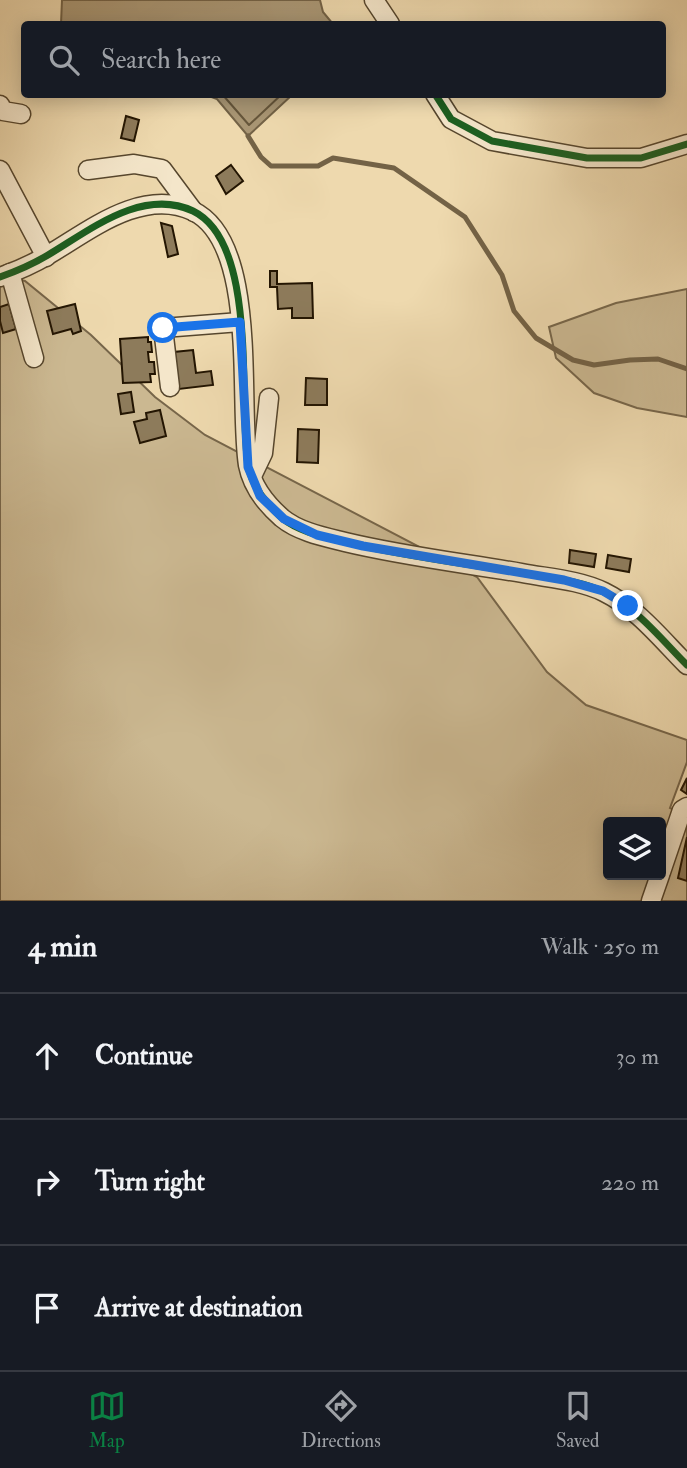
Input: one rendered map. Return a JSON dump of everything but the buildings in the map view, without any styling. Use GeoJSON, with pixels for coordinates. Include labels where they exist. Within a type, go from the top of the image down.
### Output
{"type":"FeatureCollection","features":[{"type":"Feature","properties":{"kind":"street"},"geometry":{"type":"LineString","coordinates":[[374,0],[388,21]]}},
{"type":"Feature","properties":{"kind":"street"},"geometry":{"type":"LineString","coordinates":[[438,98],[451,119],[492,141],[504,144],[587,158],[641,158],[687,144]]}},
{"type":"Feature","properties":{"kind":"street"},"geometry":{"type":"LineString","coordinates":[[0,105],[3,111],[21,114]]}},
{"type":"Feature","properties":{"kind":"street"},"geometry":{"type":"LineString","coordinates":[[88,170],[134,164],[162,169],[194,212],[213,228],[229,254],[239,294],[248,467],[260,496],[284,519],[317,535],[363,546],[564,580],[603,591],[628,606],[687,665]]}},
{"type":"Feature","properties":{"kind":"street"},"geometry":{"type":"LineString","coordinates":[[0,170],[46,257]]}},
{"type":"Feature","properties":{"kind":"street"},"geometry":{"type":"LineString","coordinates":[[34,358],[5,275],[46,257],[110,217],[141,206],[171,206],[194,212]]}},
{"type":"Feature","properties":{"kind":"street"},"geometry":{"type":"LineString","coordinates":[[170,387],[163,328],[240,322]]}},
{"type":"Feature","properties":{"kind":"street"},"geometry":{"type":"LineString","coordinates":[[252,476],[263,453],[269,398]]}},
{"type":"Feature","properties":{"kind":"street"},"geometry":{"type":"LineString","coordinates":[[666,857],[682,810],[687,807]]}},
{"type":"Feature","properties":{"kind":"street"},"geometry":{"type":"LineString","coordinates":[[651,901],[658,880]]}},
{"type":"Feature","properties":{"kind":"shaded area"},"geometry":{"type":"Polygon","coordinates":[[[0,275],[25,281],[91,335],[155,397],[205,435],[477,577],[547,672],[586,705],[687,740],[687,762],[670,808],[687,816],[687,901],[0,901],[0,275]]]}},
{"type":"Feature","properties":{"kind":"shaded area"},"geometry":{"type":"Polygon","coordinates":[[[687,289],[687,417],[637,408],[594,393],[556,358],[549,327],[616,303],[687,289]]]}},
{"type":"Feature","properties":{"kind":"water"},"geometry":{"type":"Polygon","coordinates":[[[62,0],[320,0],[323,12],[330,21],[61,21],[62,0]]]}},
{"type":"Feature","properties":{"kind":"water"},"geometry":{"type":"Polygon","coordinates":[[[214,98],[289,98],[248,136],[214,98]]]}},
{"type":"Feature","properties":{"kind":"waterway"},"geometry":{"type":"LineString","coordinates":[[248,136],[261,157],[271,166],[318,166],[333,158],[394,168],[465,217],[502,275],[514,311],[536,338],[573,360],[594,365],[658,359],[687,369]]}},
{"type":"Feature","properties":{"kind":"cycle path"},"geometry":{"type":"LineString","coordinates":[[438,98],[451,119],[492,141],[587,158],[641,158],[687,144]]}},
{"type":"Feature","properties":{"kind":"cycle path"},"geometry":{"type":"LineString","coordinates":[[0,277],[37,261],[98,224],[136,208],[155,204],[174,205],[193,211],[214,229],[228,255],[237,289],[242,327],[248,465],[260,494],[270,507],[296,527],[329,538],[411,555],[564,580],[595,588],[616,599],[638,616],[687,665]]}},
{"type":"Feature","properties":{"kind":"route"},"geometry":{"type":"LineString","coordinates":[[163,328],[240,322],[248,467],[260,496],[284,519],[317,535],[363,546],[564,580],[603,591],[628,606]]}}]}
